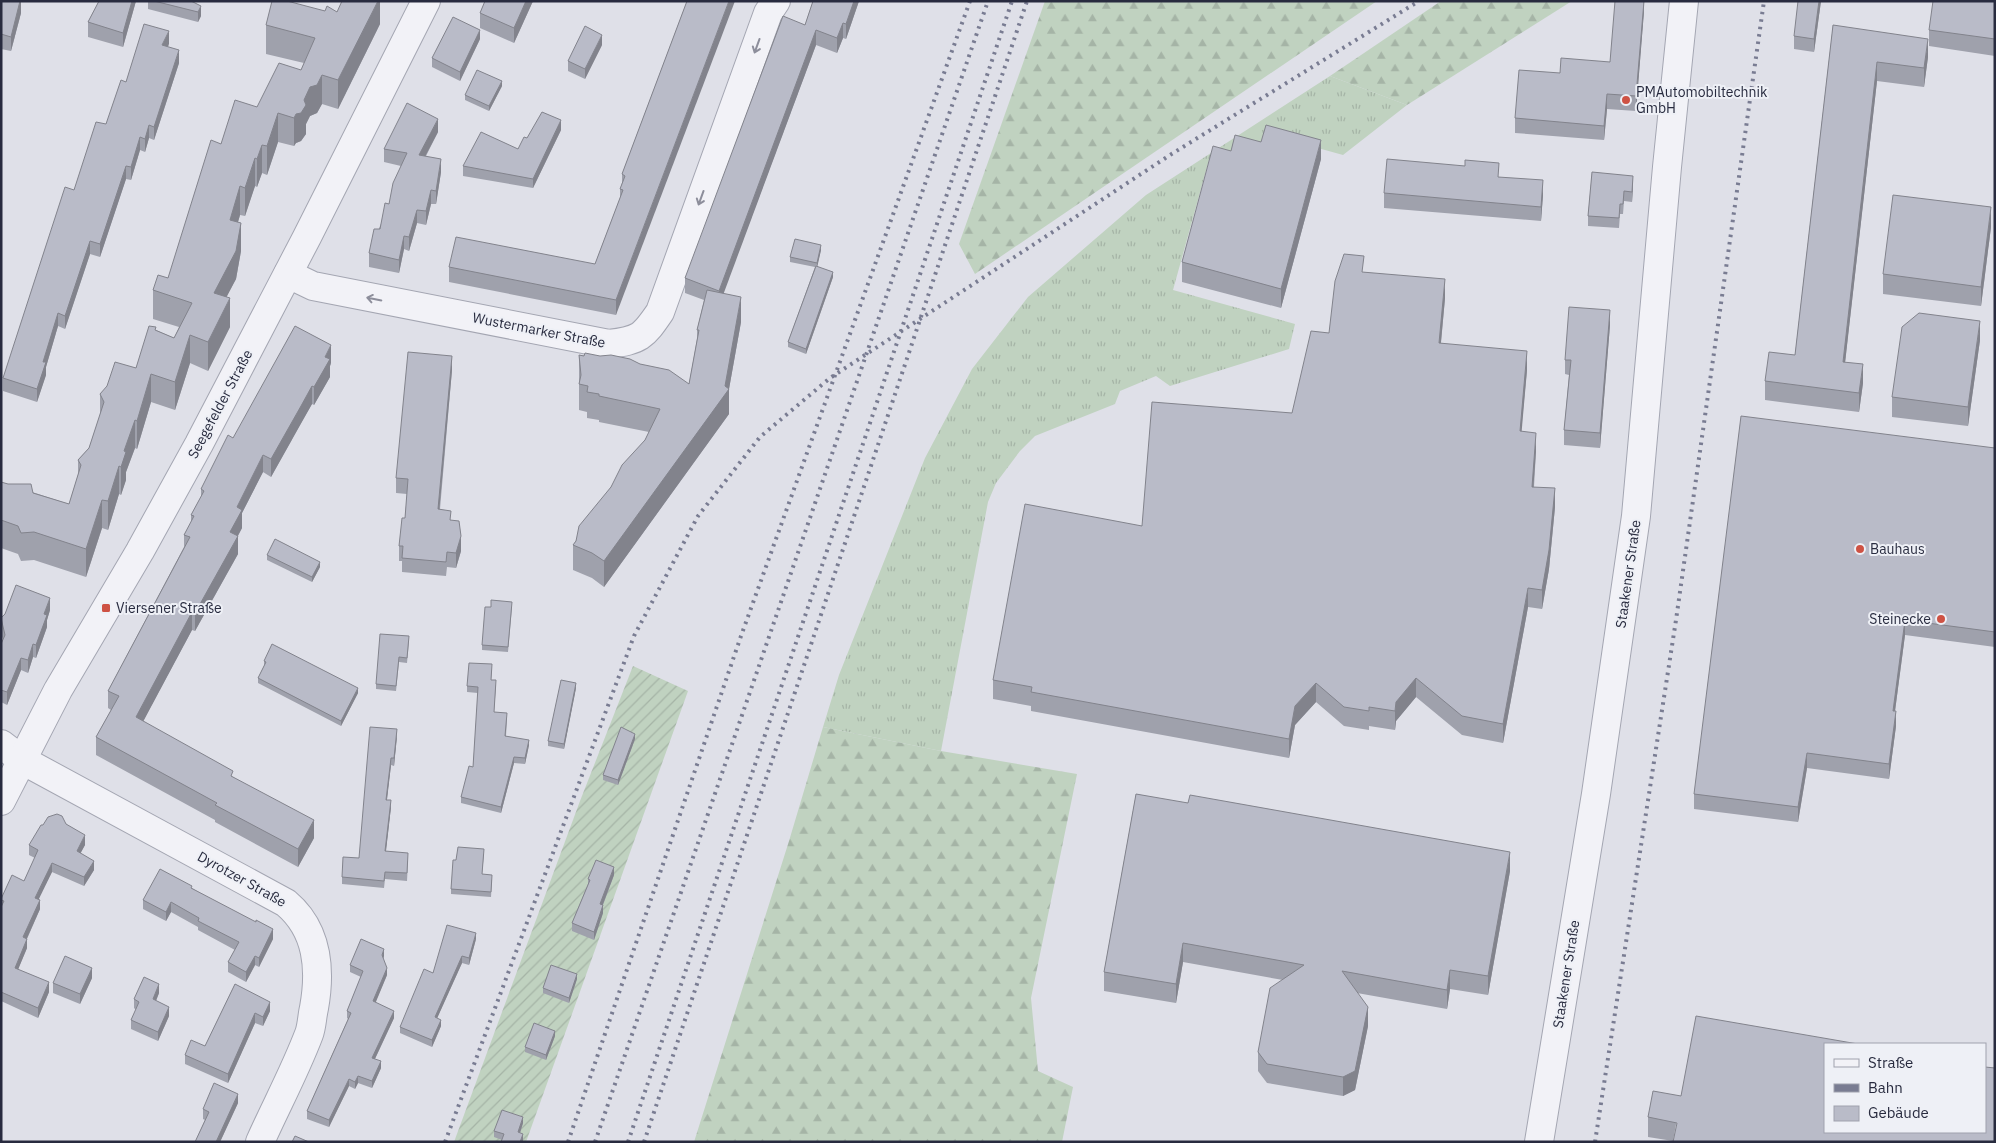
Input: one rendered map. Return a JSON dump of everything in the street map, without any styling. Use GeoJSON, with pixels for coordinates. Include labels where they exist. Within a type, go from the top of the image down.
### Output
{"type":"FeatureCollection","features":[{"type":"Feature","properties":{"kind":"street","name":"Wustermarker Straße"},"geometry":{"type":"LineString","coordinates":[[288,274],[313,286],[323,288],[609,344],[631,342],[646,333],[660,312],[768,13],[776,1]]}},
{"type":"Feature","properties":{"kind":"street","name":"Staakener Straße"},"geometry":{"type":"LineString","coordinates":[[1538,1142],[1596,794],[1636,516],[1667,167],[1684,1]]}},
{"type":"Feature","properties":{"kind":"street","name":"Seegefelder Straße"},"geometry":{"type":"LineString","coordinates":[[1,801],[12,752],[58,690],[170,498],[288,274],[416,4]]}},
{"type":"Feature","properties":{"kind":"street","name":"Dyrotzer Straße"},"geometry":{"type":"LineString","coordinates":[[12,752],[286,903],[294,909],[309,932],[317,960],[316,995],[309,1032],[260,1142]]}},
{"type":"Feature","properties":{"kind":"green space"},"geometry":{"type":"Polygon","coordinates":[[[1045,1],[1377,1],[975,274],[959,244],[1045,1]]]}},
{"type":"Feature","properties":{"kind":"green space"},"geometry":{"type":"Polygon","coordinates":[[[1441,1],[1572,1],[1407,105],[1330,76],[1441,1]]]}},
{"type":"Feature","properties":{"kind":"green space"},"geometry":{"type":"Polygon","coordinates":[[[1330,76],[1407,105],[1343,155],[1264,133],[1257,156],[1232,148],[1227,165],[1209,160],[1173,290],[1295,324],[1289,349],[1170,386],[1156,376],[1120,391],[1115,404],[1035,436],[1020,451],[996,483],[988,502],[941,751],[823,727],[839,675],[925,458],[972,369],[1028,297],[1146,195],[1330,76]]]}},
{"type":"Feature","properties":{"kind":"green space"},"geometry":{"type":"Polygon","coordinates":[[[633,666],[688,691],[526,1142],[454,1142],[580,801],[633,666]]]}},
{"type":"Feature","properties":{"kind":"green space"},"geometry":{"type":"Polygon","coordinates":[[[823,727],[941,751],[1077,774],[1031,998],[1038,1071],[1073,1087],[1062,1142],[694,1142],[823,727]]]}},
{"type":"Feature","properties":{"kind":"building"},"geometry":{"type":"Polygon","coordinates":[[[1,1],[20,1],[11,37],[1,34],[1,1]]]}},
{"type":"Feature","properties":{"kind":"building"},"geometry":{"type":"Polygon","coordinates":[[[99,1],[132,1],[123,33],[88,22],[99,1]]]}},
{"type":"Feature","properties":{"kind":"building"},"geometry":{"type":"Polygon","coordinates":[[[154,1],[191,1],[201,6],[198,12],[154,1]]]}},
{"type":"Feature","properties":{"kind":"building"},"geometry":{"type":"Polygon","coordinates":[[[272,1],[287,1],[325,11],[327,6],[337,12],[342,1],[378,1],[338,80],[322,75],[317,85],[310,87],[304,100],[306,105],[301,113],[296,114],[294,118],[278,113],[267,146],[262,145],[257,159],[255,158],[245,188],[240,186],[230,220],[241,223],[236,251],[214,293],[230,298],[208,342],[190,335],[175,382],[151,374],[137,421],[135,420],[124,451],[126,452],[121,467],[119,466],[108,501],[102,500],[86,549],[34,532],[21,533],[18,526],[1,520],[1,482],[8,484],[31,484],[33,493],[69,504],[81,465],[78,460],[89,448],[104,402],[100,394],[107,386],[115,362],[136,368],[149,326],[156,327],[155,330],[174,338],[192,303],[153,290],[158,275],[168,278],[211,140],[221,144],[235,100],[257,107],[279,63],[301,70],[315,38],[266,25],[272,1]]]}},
{"type":"Feature","properties":{"kind":"building"},"geometry":{"type":"Polygon","coordinates":[[[485,1],[526,1],[514,28],[480,13],[485,1]]]}},
{"type":"Feature","properties":{"kind":"building"},"geometry":{"type":"Polygon","coordinates":[[[687,1],[729,1],[616,300],[449,267],[456,237],[595,264],[623,190],[620,189],[625,176],[622,174],[687,1]]]}},
{"type":"Feature","properties":{"kind":"building"},"geometry":{"type":"Polygon","coordinates":[[[813,1],[854,1],[846,24],[843,23],[837,38],[816,30],[719,291],[685,278],[783,16],[805,25],[813,1]]]}},
{"type":"Feature","properties":{"kind":"building"},"geometry":{"type":"Polygon","coordinates":[[[1615,1],[1644,1],[1636,96],[1607,94],[1604,126],[1515,118],[1519,70],[1560,73],[1561,58],[1610,62],[1615,1]]]}},
{"type":"Feature","properties":{"kind":"building"},"geometry":{"type":"Polygon","coordinates":[[[1798,1],[1819,1],[1814,39],[1794,36],[1798,1]]]}},
{"type":"Feature","properties":{"kind":"building"},"geometry":{"type":"Polygon","coordinates":[[[1933,1],[1995,1],[1995,39],[1929,30],[1933,1]]]}},
{"type":"Feature","properties":{"kind":"building"},"geometry":{"type":"Polygon","coordinates":[[[453,17],[480,30],[460,72],[432,58],[453,17]]]}},
{"type":"Feature","properties":{"kind":"building"},"geometry":{"type":"Polygon","coordinates":[[[144,24],[169,31],[162,45],[179,50],[154,127],[149,125],[145,139],[140,137],[131,167],[126,166],[100,244],[90,241],[65,316],[58,313],[37,389],[3,378],[65,187],[74,190],[96,122],[106,124],[121,80],[126,82],[144,24]]]}},
{"type":"Feature","properties":{"kind":"building"},"geometry":{"type":"Polygon","coordinates":[[[1833,25],[1928,39],[1924,68],[1877,62],[1843,362],[1863,364],[1859,393],[1765,381],[1769,352],[1795,355],[1833,25]]]}},
{"type":"Feature","properties":{"kind":"building"},"geometry":{"type":"Polygon","coordinates":[[[585,26],[602,35],[585,69],[568,61],[585,26]]]}},
{"type":"Feature","properties":{"kind":"building"},"geometry":{"type":"Polygon","coordinates":[[[477,70],[502,81],[489,106],[465,95],[477,70]]]}},
{"type":"Feature","properties":{"kind":"building"},"geometry":{"type":"Polygon","coordinates":[[[407,103],[438,119],[419,155],[441,159],[436,191],[431,190],[426,211],[417,210],[409,237],[404,236],[399,260],[369,253],[374,229],[380,229],[385,203],[389,204],[393,183],[407,153],[384,149],[407,103]]]}},
{"type":"Feature","properties":{"kind":"building"},"geometry":{"type":"Polygon","coordinates":[[[542,112],[561,120],[533,179],[463,166],[481,132],[518,149],[524,137],[527,138],[542,112]]]}},
{"type":"Feature","properties":{"kind":"building"},"geometry":{"type":"Polygon","coordinates":[[[1266,125],[1321,140],[1281,289],[1182,262],[1213,146],[1231,151],[1235,135],[1261,142],[1266,125]]]}},
{"type":"Feature","properties":{"kind":"building"},"geometry":{"type":"Polygon","coordinates":[[[1387,159],[1465,166],[1465,160],[1499,163],[1498,177],[1543,180],[1541,207],[1384,193],[1387,159]]]}},
{"type":"Feature","properties":{"kind":"building"},"geometry":{"type":"Polygon","coordinates":[[[1592,172],[1633,176],[1632,192],[1624,191],[1623,204],[1620,204],[1619,218],[1588,216],[1592,172]]]}},
{"type":"Feature","properties":{"kind":"building"},"geometry":{"type":"Polygon","coordinates":[[[1893,195],[1991,207],[1981,287],[1883,274],[1893,195]]]}},
{"type":"Feature","properties":{"kind":"building"},"geometry":{"type":"Polygon","coordinates":[[[795,239],[821,245],[817,263],[790,257],[795,239]]]}},
{"type":"Feature","properties":{"kind":"building"},"geometry":{"type":"Polygon","coordinates":[[[1344,254],[1364,256],[1362,272],[1445,279],[1439,343],[1527,351],[1520,431],[1536,433],[1532,487],[1555,488],[1549,550],[1542,590],[1528,588],[1503,724],[1462,716],[1416,678],[1396,702],[1395,711],[1369,707],[1369,711],[1344,707],[1316,683],[1295,706],[1289,739],[1031,692],[1032,687],[993,680],[1025,504],[1142,526],[1152,402],[1292,413],[1311,331],[1329,333],[1335,281],[1344,254]]]}},
{"type":"Feature","properties":{"kind":"building"},"geometry":{"type":"Polygon","coordinates":[[[816,266],[833,272],[806,349],[788,342],[816,266]]]}},
{"type":"Feature","properties":{"kind":"building"},"geometry":{"type":"Polygon","coordinates":[[[707,290],[741,297],[725,386],[729,389],[604,561],[592,553],[573,545],[576,541],[579,526],[611,487],[622,465],[645,440],[660,409],[587,392],[588,386],[579,384],[581,375],[579,355],[584,356],[585,353],[600,356],[611,355],[630,359],[640,364],[669,370],[689,384],[699,330],[697,330],[707,290]]]}},
{"type":"Feature","properties":{"kind":"building"},"geometry":{"type":"Polygon","coordinates":[[[1569,307],[1610,310],[1600,433],[1564,430],[1571,360],[1565,360],[1569,307]]]}},
{"type":"Feature","properties":{"kind":"building"},"geometry":{"type":"Polygon","coordinates":[[[1919,313],[1980,321],[1968,407],[1892,397],[1902,327],[1919,313]]]}},
{"type":"Feature","properties":{"kind":"building"},"geometry":{"type":"Polygon","coordinates":[[[295,326],[331,345],[325,357],[330,359],[314,387],[312,386],[271,459],[263,455],[237,507],[242,510],[230,532],[238,536],[195,613],[192,612],[136,717],[233,771],[231,776],[314,820],[298,849],[215,805],[217,803],[96,737],[119,696],[108,691],[190,537],[184,535],[194,516],[191,515],[204,491],[201,489],[228,435],[233,438],[295,326]]]}},
{"type":"Feature","properties":{"kind":"building"},"geometry":{"type":"Polygon","coordinates":[[[408,352],[452,356],[438,509],[451,511],[450,520],[459,521],[461,536],[456,553],[447,552],[446,562],[402,558],[403,546],[399,546],[402,518],[405,518],[408,479],[396,478],[408,352]]]}},
{"type":"Feature","properties":{"kind":"building","name":"Bauhaus"},"geometry":{"type":"Polygon","coordinates":[[[1741,416],[1995,448],[1995,632],[1905,620],[1893,711],[1896,711],[1889,764],[1807,753],[1798,807],[1694,794],[1741,416]]]}},
{"type":"Feature","properties":{"kind":"building"},"geometry":{"type":"Polygon","coordinates":[[[275,539],[320,562],[312,577],[267,555],[275,539]]]}},
{"type":"Feature","properties":{"kind":"building"},"geometry":{"type":"Polygon","coordinates":[[[16,585],[50,598],[44,614],[47,615],[36,645],[33,644],[28,660],[21,658],[7,692],[1,690],[1,644],[5,635],[1,618],[5,614],[16,585]]]}},
{"type":"Feature","properties":{"kind":"building"},"geometry":{"type":"Polygon","coordinates":[[[491,600],[512,602],[508,647],[482,645],[485,607],[491,607],[491,600]]]}},
{"type":"Feature","properties":{"kind":"building"},"geometry":{"type":"Polygon","coordinates":[[[380,634],[409,636],[407,658],[399,657],[396,686],[376,684],[380,634]]]}},
{"type":"Feature","properties":{"kind":"building"},"geometry":{"type":"Polygon","coordinates":[[[272,644],[358,688],[341,721],[258,678],[272,644]]]}},
{"type":"Feature","properties":{"kind":"building"},"geometry":{"type":"Polygon","coordinates":[[[469,663],[492,664],[491,680],[496,680],[494,712],[507,713],[505,736],[529,740],[525,758],[514,757],[501,807],[461,797],[469,766],[473,767],[478,687],[467,686],[469,663]]]}},
{"type":"Feature","properties":{"kind":"building"},"geometry":{"type":"Polygon","coordinates":[[[561,680],[576,683],[564,744],[548,741],[561,680]]]}},
{"type":"Feature","properties":{"kind":"building"},"geometry":{"type":"Polygon","coordinates":[[[370,727],[397,729],[386,800],[391,800],[385,851],[408,853],[407,873],[385,872],[384,881],[342,877],[343,857],[359,858],[370,727]]]}},
{"type":"Feature","properties":{"kind":"building"},"geometry":{"type":"Polygon","coordinates":[[[621,727],[635,734],[618,780],[603,775],[621,727]]]}},
{"type":"Feature","properties":{"kind":"building"},"geometry":{"type":"Polygon","coordinates":[[[1136,794],[1188,803],[1190,795],[1510,852],[1488,976],[1450,970],[1447,990],[1342,971],[1368,1007],[1355,1071],[1343,1077],[1267,1064],[1258,1052],[1270,988],[1304,965],[1183,943],[1176,984],[1104,972],[1136,794]]]}},
{"type":"Feature","properties":{"kind":"building"},"geometry":{"type":"Polygon","coordinates":[[[57,814],[62,816],[66,824],[85,835],[77,851],[94,861],[84,877],[52,863],[35,898],[40,900],[23,937],[27,939],[15,968],[49,982],[38,1008],[1,992],[1,907],[4,901],[1,899],[12,875],[24,881],[38,850],[29,845],[48,817],[57,814]]]}},
{"type":"Feature","properties":{"kind":"building"},"geometry":{"type":"Polygon","coordinates":[[[458,847],[484,849],[482,874],[492,875],[491,892],[451,889],[453,860],[456,860],[458,847]]]}},
{"type":"Feature","properties":{"kind":"building"},"geometry":{"type":"Polygon","coordinates":[[[596,860],[614,867],[600,904],[603,905],[594,932],[572,923],[590,880],[588,879],[596,860]]]}},
{"type":"Feature","properties":{"kind":"building"},"geometry":{"type":"Polygon","coordinates":[[[160,869],[192,886],[191,888],[273,929],[259,958],[255,956],[246,972],[228,962],[239,942],[198,921],[199,918],[171,902],[166,912],[143,900],[160,869]]]}},
{"type":"Feature","properties":{"kind":"building"},"geometry":{"type":"Polygon","coordinates":[[[447,925],[476,933],[469,958],[462,956],[435,1017],[441,1020],[432,1040],[400,1027],[424,969],[433,973],[447,925]]]}},
{"type":"Feature","properties":{"kind":"building"},"geometry":{"type":"Polygon","coordinates":[[[361,939],[384,949],[382,955],[387,968],[373,1001],[394,1011],[372,1058],[381,1061],[372,1081],[358,1076],[355,1082],[349,1079],[329,1120],[307,1111],[351,1013],[347,1011],[363,971],[350,965],[361,939]]]}},
{"type":"Feature","properties":{"kind":"building"},"geometry":{"type":"Polygon","coordinates":[[[65,956],[92,968],[80,994],[53,983],[65,956]]]}},
{"type":"Feature","properties":{"kind":"building"},"geometry":{"type":"Polygon","coordinates":[[[551,965],[577,974],[569,998],[543,988],[551,965]]]}},
{"type":"Feature","properties":{"kind":"building"},"geometry":{"type":"Polygon","coordinates":[[[144,977],[159,984],[153,999],[169,1007],[158,1032],[131,1020],[139,1002],[134,999],[144,977]]]}},
{"type":"Feature","properties":{"kind":"building"},"geometry":{"type":"Polygon","coordinates":[[[235,984],[270,1002],[263,1017],[255,1013],[228,1074],[185,1055],[191,1040],[205,1046],[235,984]]]}},
{"type":"Feature","properties":{"kind":"building"},"geometry":{"type":"Polygon","coordinates":[[[1696,1016],[1852,1043],[1824,1043],[1824,1133],[1986,1133],[1986,1067],[1995,1068],[1995,1142],[1673,1142],[1677,1123],[1648,1117],[1653,1091],[1681,1096],[1696,1016]]]}},
{"type":"Feature","properties":{"kind":"building"},"geometry":{"type":"Polygon","coordinates":[[[534,1023],[555,1031],[546,1055],[525,1047],[534,1023]]]}},
{"type":"Feature","properties":{"kind":"building"},"geometry":{"type":"Polygon","coordinates":[[[214,1083],[238,1094],[216,1142],[195,1142],[209,1112],[203,1109],[214,1083]]]}},
{"type":"Feature","properties":{"kind":"building"},"geometry":{"type":"Polygon","coordinates":[[[502,1110],[523,1117],[518,1132],[523,1134],[520,1142],[501,1142],[504,1134],[494,1131],[502,1110]]]}},
{"type":"Feature","properties":{"kind":"building"},"geometry":{"type":"Polygon","coordinates":[[[295,1136],[309,1142],[292,1142],[295,1136]]]}},
{"type":"Feature","properties":{"kind":"railway"},"geometry":{"type":"LineString","coordinates":[[568,1142],[741,636],[970,1]]}},
{"type":"Feature","properties":{"kind":"railway"},"geometry":{"type":"LineString","coordinates":[[595,1142],[988,1]]}},
{"type":"Feature","properties":{"kind":"railway"},"geometry":{"type":"LineString","coordinates":[[628,1142],[1012,1]]}},
{"type":"Feature","properties":{"kind":"railway"},"geometry":{"type":"LineString","coordinates":[[644,1142],[1027,1]]}},
{"type":"Feature","properties":{"kind":"railway"},"geometry":{"type":"LineString","coordinates":[[445,1142],[634,636],[698,516],[760,437],[830,378],[1170,155],[1419,1]]}},
{"type":"Feature","properties":{"kind":"railway"},"geometry":{"type":"LineString","coordinates":[[1595,1142],[1676,620],[1764,1]]}},
{"type":"Feature","properties":{"kind":"place","name":"PMAutomobiltechnik GmbH"},"geometry":{"type":"Point","coordinates":[1626,100]}},
{"type":"Feature","properties":{"kind":"place","name":"Bauhaus"},"geometry":{"type":"Point","coordinates":[1860,549]}},
{"type":"Feature","properties":{"kind":"place","name":"Viersener Straße"},"geometry":{"type":"Point","coordinates":[106,608]}},
{"type":"Feature","properties":{"kind":"place","name":"Steinecke"},"geometry":{"type":"Point","coordinates":[1941,619]}}]}
